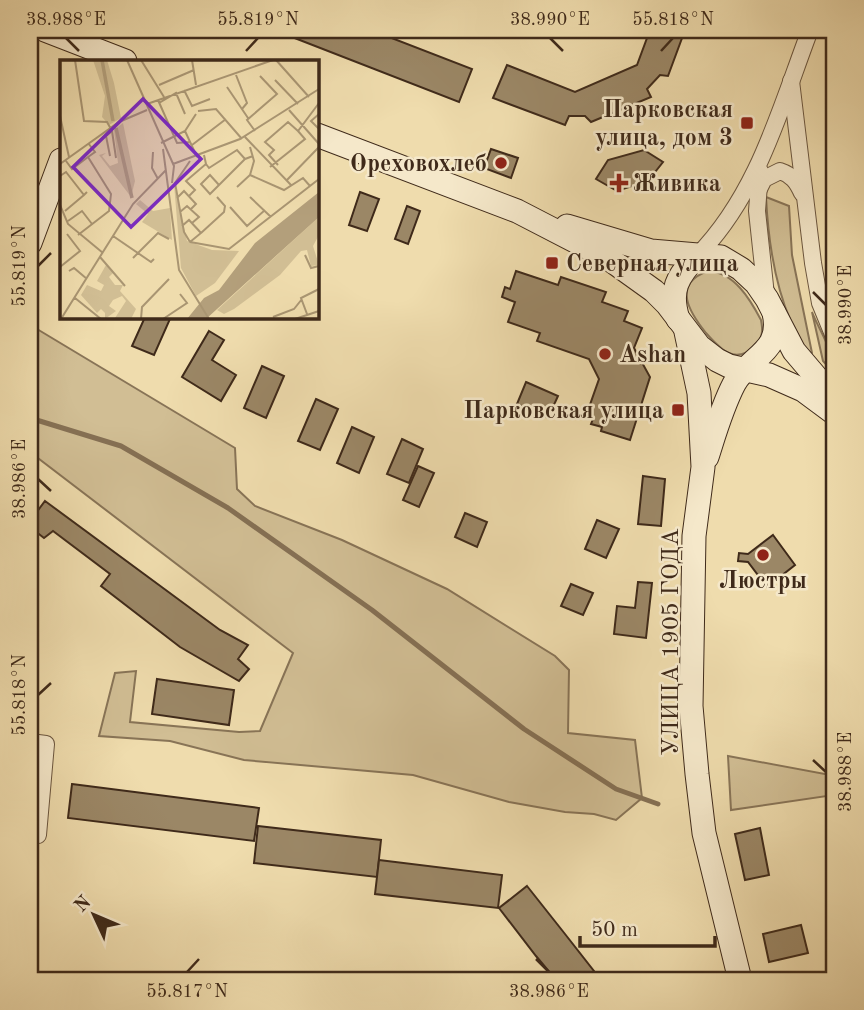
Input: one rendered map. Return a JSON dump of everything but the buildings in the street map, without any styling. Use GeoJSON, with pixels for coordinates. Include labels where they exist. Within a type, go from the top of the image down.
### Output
{"type":"FeatureCollection","features":[{"type":"Feature","properties":{"kind":"main road"},"geometry":{"type":"LineString","coordinates":[[45,30],[110,59]]}},
{"type":"Feature","properties":{"kind":"main road"},"geometry":{"type":"LineString","coordinates":[[318,135],[517,211],[651,251],[712,256],[729,261],[756,283],[794,351],[834,398]]}},
{"type":"Feature","properties":{"kind":"main road"},"geometry":{"type":"LineString","coordinates":[[30,243],[60,163]]}},
{"type":"Feature","properties":{"kind":"main road"},"geometry":{"type":"LineString","coordinates":[[517,211],[608,258],[634,275],[660,297],[682,326],[717,360],[769,375],[788,385]]}},
{"type":"Feature","properties":{"kind":"main road"},"geometry":{"type":"LineString","coordinates":[[682,326],[673,303],[677,282],[697,256]]}},
{"type":"Feature","properties":{"kind":"main road"},"geometry":{"type":"LineString","coordinates":[[743,369],[766,352],[771,343],[776,323],[770,304]]}},
{"type":"Feature","properties":{"kind":"main road","name":"УЛИЦА 1905 ГОДА"},"geometry":{"type":"LineString","coordinates":[[682,326],[697,373],[703,467]]}},
{"type":"Feature","properties":{"kind":"main road","name":"УЛИЦА 1905 ГОДА"},"geometry":{"type":"LineString","coordinates":[[740,980],[705,833],[691,706],[694,536],[703,467],[725,401],[743,369]]}},
{"type":"Feature","properties":{"kind":"main road"},"geometry":{"type":"LineString","coordinates":[[725,401],[758,383],[773,382],[803,390],[834,413]]}},
{"type":"Feature","properties":{"kind":"street"},"geometry":{"type":"LineString","coordinates":[[697,256],[729,220],[761,161],[810,30]]}},
{"type":"Feature","properties":{"kind":"street"},"geometry":{"type":"LineString","coordinates":[[791,81],[813,263],[820,303],[834,337]]}},
{"type":"Feature","properties":{"kind":"street"},"geometry":{"type":"LineString","coordinates":[[761,161],[757,211],[770,304]]}},
{"type":"Feature","properties":{"kind":"street"},"geometry":{"type":"LineString","coordinates":[[759,190],[764,179],[772,174],[780,171],[788,173],[796,181],[807,205]]}},
{"type":"Feature","properties":{"kind":"street"},"geometry":{"type":"LineString","coordinates":[[30,742],[46,744],[38,835]]}},
{"type":"Feature","properties":{"kind":"shaded area"},"geometry":{"type":"Polygon","coordinates":[[[766,197],[789,206],[792,255],[812,353],[808,357],[791,322],[777,277],[766,197]]]}},
{"type":"Feature","properties":{"kind":"shaded area"},"geometry":{"type":"Polygon","coordinates":[[[708,271],[733,281],[761,320],[761,337],[748,352],[735,355],[723,350],[694,317],[687,291],[690,283],[708,271]]]}},
{"type":"Feature","properties":{"kind":"shaded area"},"geometry":{"type":"Polygon","coordinates":[[[812,312],[829,349],[834,373],[823,361],[812,312]]]}},
{"type":"Feature","properties":{"kind":"shaded area"},"geometry":{"type":"Polygon","coordinates":[[[32,326],[235,448],[237,489],[255,506],[342,540],[447,589],[555,656],[569,670],[568,733],[635,740],[642,798],[616,820],[594,814],[509,802],[413,775],[244,760],[170,741],[99,736],[115,673],[136,671],[130,722],[239,732],[260,731],[293,653],[30,452],[32,326]]]}},
{"type":"Feature","properties":{"kind":"shaded area"},"geometry":{"type":"Polygon","coordinates":[[[728,756],[830,775],[834,773],[834,795],[731,810],[728,756]]]}},
{"type":"Feature","properties":{"kind":"waterway"},"geometry":{"type":"LineString","coordinates":[[30,418],[121,446],[228,508],[372,610],[524,729],[616,789],[658,804]]}},
{"type":"Feature","properties":{"kind":"place","name":"Парковская улица, дом 3"},"geometry":{"type":"Point","coordinates":[747,123]}},
{"type":"Feature","properties":{"kind":"place","name":"Ореховохлеб"},"geometry":{"type":"Point","coordinates":[501,163]}},
{"type":"Feature","properties":{"kind":"place","name":"Живика"},"geometry":{"type":"Point","coordinates":[619,183]}},
{"type":"Feature","properties":{"kind":"place","name":"Северная улица"},"geometry":{"type":"Point","coordinates":[552,263]}},
{"type":"Feature","properties":{"kind":"place","name":"Аshan"},"geometry":{"type":"Point","coordinates":[605,354]}},
{"type":"Feature","properties":{"kind":"place","name":"Парковская улица"},"geometry":{"type":"Point","coordinates":[678,410]}},
{"type":"Feature","properties":{"kind":"place","name":"Люстры"},"geometry":{"type":"Point","coordinates":[763,555]}}]}
